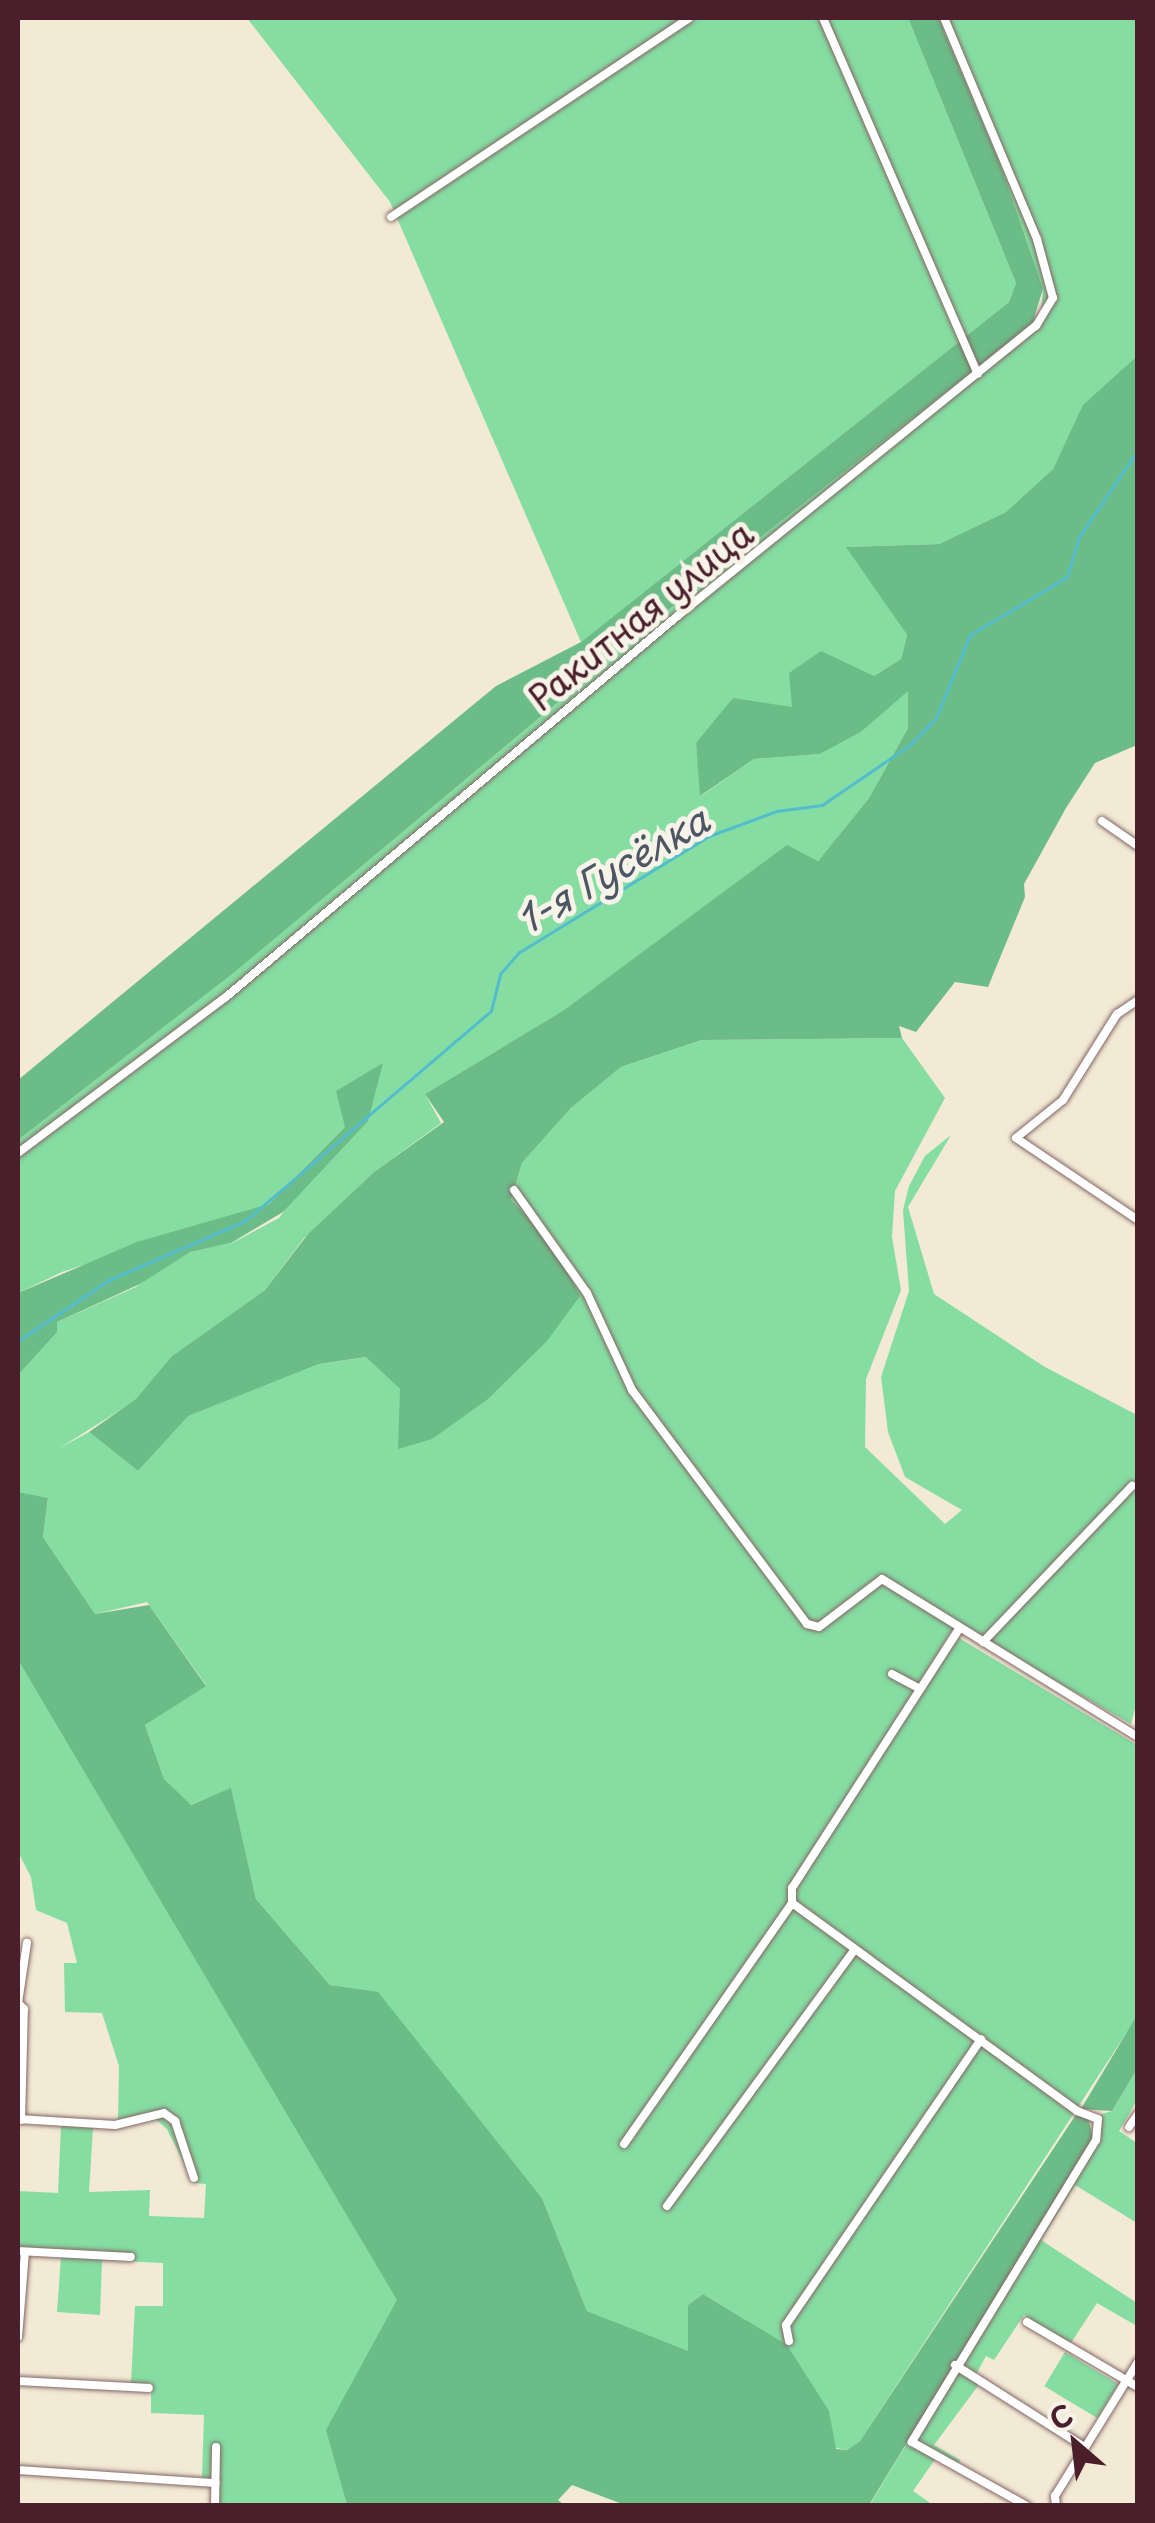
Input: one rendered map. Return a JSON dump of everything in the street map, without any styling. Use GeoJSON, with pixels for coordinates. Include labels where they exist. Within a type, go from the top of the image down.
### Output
{"type":"FeatureCollection","features":[{"type":"Feature","properties":{"kind":"street"},"geometry":{"type":"LineString","coordinates":[[391,217],[690,18]]}},
{"type":"Feature","properties":{"kind":"street"},"geometry":{"type":"LineString","coordinates":[[823,18],[978,374]]}},
{"type":"Feature","properties":{"kind":"street","name":"Ракитная улица"},"geometry":{"type":"LineString","coordinates":[[18,1154],[226,997],[681,613],[1036,326],[1053,298],[1008,160],[944,18]]}},
{"type":"Feature","properties":{"kind":"street"},"geometry":{"type":"LineString","coordinates":[[1102,821],[1138,846]]}},
{"type":"Feature","properties":{"kind":"street"},"geometry":{"type":"LineString","coordinates":[[1138,1000],[1117,1014],[1063,1100],[1016,1138],[1138,1220]]}},
{"type":"Feature","properties":{"kind":"street"},"geometry":{"type":"LineString","coordinates":[[514,1190],[588,1293],[632,1390],[808,1624],[819,1627],[882,1579],[1138,1737]]}},
{"type":"Feature","properties":{"kind":"street"},"geometry":{"type":"LineString","coordinates":[[983,1642],[1132,1486]]}},
{"type":"Feature","properties":{"kind":"street"},"geometry":{"type":"LineString","coordinates":[[624,2144],[792,1903],[792,1888],[958,1629]]}},
{"type":"Feature","properties":{"kind":"street"},"geometry":{"type":"LineString","coordinates":[[892,1674],[920,1689]]}},
{"type":"Feature","properties":{"kind":"street"},"geometry":{"type":"LineString","coordinates":[[792,1903],[1077,2111],[1098,2119],[1096,2140],[1056,2210],[955,2365],[912,2442],[1027,2506]]}},
{"type":"Feature","properties":{"kind":"street"},"geometry":{"type":"LineString","coordinates":[[27,1943],[18,2003],[24,2009],[19,2120],[115,2125],[164,2113],[175,2121],[194,2178]]}},
{"type":"Feature","properties":{"kind":"street"},"geometry":{"type":"LineString","coordinates":[[667,2206],[855,1948]]}},
{"type":"Feature","properties":{"kind":"street"},"geometry":{"type":"LineString","coordinates":[[789,2342],[786,2325],[796,2309],[981,2040]]}},
{"type":"Feature","properties":{"kind":"street"},"geometry":{"type":"LineString","coordinates":[[1129,2127],[1138,2114]]}},
{"type":"Feature","properties":{"kind":"street"},"geometry":{"type":"LineString","coordinates":[[18,2338],[21,2252],[131,2258]]}},
{"type":"Feature","properties":{"kind":"street"},"geometry":{"type":"LineString","coordinates":[[1027,2322],[1138,2386]]}},
{"type":"Feature","properties":{"kind":"street"},"geometry":{"type":"LineString","coordinates":[[1056,2506],[1055,2496],[1138,2362]]}},
{"type":"Feature","properties":{"kind":"street"},"geometry":{"type":"LineString","coordinates":[[955,2365],[1084,2447]]}},
{"type":"Feature","properties":{"kind":"street"},"geometry":{"type":"LineString","coordinates":[[18,2381],[148,2388]]}},
{"type":"Feature","properties":{"kind":"street"},"geometry":{"type":"LineString","coordinates":[[214,2506],[216,2447]]}},
{"type":"Feature","properties":{"kind":"street"},"geometry":{"type":"LineString","coordinates":[[18,2470],[216,2483]]}},
{"type":"Feature","properties":{"kind":"green space"},"geometry":{"type":"Polygon","coordinates":[[[247,18],[908,18],[1016,283],[1009,302],[581,642],[390,202],[247,18]]]}},
{"type":"Feature","properties":{"kind":"green space"},"geometry":{"type":"Polygon","coordinates":[[[908,18],[938,18],[999,162],[1043,289],[1032,324],[684,597],[235,972],[18,1140],[18,1080],[496,686],[581,642],[1009,302],[1016,283],[908,18]]]}},
{"type":"Feature","properties":{"kind":"green space"},"geometry":{"type":"Polygon","coordinates":[[[938,18],[1137,18],[1137,356],[1084,405],[1053,469],[1006,512],[939,544],[847,547],[907,635],[901,659],[874,676],[696,743],[701,796],[754,759],[820,754],[861,732],[908,690],[908,728],[869,798],[818,861],[787,846],[564,1010],[425,1094],[441,1123],[374,1172],[304,1238],[265,1290],[172,1356],[136,1400],[58,1449],[89,1432],[138,1471],[187,1416],[319,1364],[367,1357],[400,1389],[551,1241],[511,1200],[522,1163],[571,1108],[621,1067],[702,1040],[902,1038],[945,1098],[895,1191],[892,1237],[901,1290],[866,1379],[865,1447],[945,1524],[962,1510],[905,1477],[888,1432],[881,1377],[909,1291],[903,1210],[909,1186],[925,1156],[951,1135],[908,1207],[934,1294],[1045,1367],[1137,1415],[1137,1701],[1131,1724],[956,1624],[836,1815],[954,1635],[1137,1745],[1138,2015],[860,2441],[847,2450],[836,2448],[746,2320],[703,2294],[688,2305],[688,2352],[587,2311],[542,2198],[378,1993],[330,1985],[256,1899],[231,1789],[190,1805],[164,1779],[145,1725],[206,1685],[147,1602],[95,1614],[43,1537],[48,1499],[18,1492],[18,1375],[56,1332],[57,1322],[136,1287],[184,1253],[232,1243],[279,1218],[345,1127],[269,1204],[62,1272],[18,1293],[18,1140],[235,972],[684,597],[1041,311],[1043,289],[938,18]]]}},
{"type":"Feature","properties":{"kind":"green space"},"geometry":{"type":"Polygon","coordinates":[[[1137,356],[1137,745],[1095,763],[1066,808],[1024,884],[1025,897],[988,987],[955,982],[916,1032],[899,1026],[902,1038],[702,1040],[621,1067],[571,1108],[522,1163],[511,1200],[551,1241],[580,1296],[547,1341],[488,1399],[432,1439],[398,1449],[400,1389],[366,1357],[319,1364],[188,1416],[138,1471],[89,1432],[136,1399],[172,1356],[265,1290],[308,1234],[374,1172],[444,1122],[425,1094],[564,1010],[787,845],[818,861],[869,798],[908,728],[908,691],[861,732],[820,754],[754,759],[700,796],[696,743],[733,698],[792,707],[789,673],[821,651],[874,676],[901,659],[907,635],[846,547],[939,544],[1006,512],[1053,469],[1083,405],[1137,356]]]}},
{"type":"Feature","properties":{"kind":"green space"},"geometry":{"type":"Polygon","coordinates":[[[383,1063],[368,1121],[283,1212],[231,1243],[190,1252],[140,1284],[57,1322],[57,1332],[18,1375],[18,1293],[137,1242],[269,1204],[345,1127],[336,1091],[383,1063]]]}},
{"type":"Feature","properties":{"kind":"green space"},"geometry":{"type":"Polygon","coordinates":[[[18,1492],[48,1498],[43,1537],[95,1614],[149,1605],[206,1686],[145,1725],[164,1779],[191,1805],[231,1788],[256,1899],[330,1985],[378,1992],[542,2198],[587,2311],[688,2351],[688,2305],[703,2294],[787,2345],[829,2411],[836,2449],[847,2450],[860,2441],[1077,2113],[1088,2117],[1093,2138],[869,2505],[625,2505],[572,2485],[558,2500],[564,2505],[347,2505],[326,2430],[397,2300],[18,1660],[18,1492]]]}},
{"type":"Feature","properties":{"kind":"green space"},"geometry":{"type":"Polygon","coordinates":[[[18,1660],[398,2300],[327,2430],[347,2505],[217,2505],[220,2481],[202,2477],[204,2415],[151,2413],[151,2383],[131,2383],[135,2306],[163,2306],[163,2263],[102,2260],[100,2315],[57,2312],[61,2257],[18,2248],[18,2191],[58,2193],[61,2126],[93,2128],[89,2192],[150,2190],[149,2216],[204,2218],[206,2184],[194,2183],[167,2129],[147,2112],[118,2121],[119,2066],[102,2013],[65,2012],[64,1963],[77,1963],[67,1923],[36,1910],[31,1877],[18,1852],[18,1660]]]}},
{"type":"Feature","properties":{"kind":"green space"},"geometry":{"type":"Polygon","coordinates":[[[1137,2015],[1137,2069],[1112,2111],[1081,2109],[1137,2015]]]}},
{"type":"Feature","properties":{"kind":"green space"},"geometry":{"type":"Polygon","coordinates":[[[1137,2069],[1137,2100],[1119,2131],[1137,2143],[1137,2223],[1075,2185],[1041,2240],[1137,2303],[1137,2326],[1097,2303],[1069,2346],[1024,2315],[994,2360],[986,2356],[975,2376],[978,2386],[934,2445],[960,2460],[957,2468],[936,2458],[913,2491],[933,2505],[869,2506],[1093,2138],[1099,2115],[1112,2111],[1137,2069]]]}},
{"type":"Feature","properties":{"kind":"green space"},"geometry":{"type":"Polygon","coordinates":[[[1065,2352],[1118,2384],[1098,2418],[1044,2386],[1065,2352]]]}},
{"type":"Feature","properties":{"kind":"waterway","name":"1-я Гусёлка"},"geometry":{"type":"LineString","coordinates":[[18,1341],[109,1280],[245,1221],[491,1011],[500,974],[518,953],[709,836],[777,811],[822,805],[910,745],[936,718],[970,635],[1067,577],[1079,537],[1138,450]]}}]}
